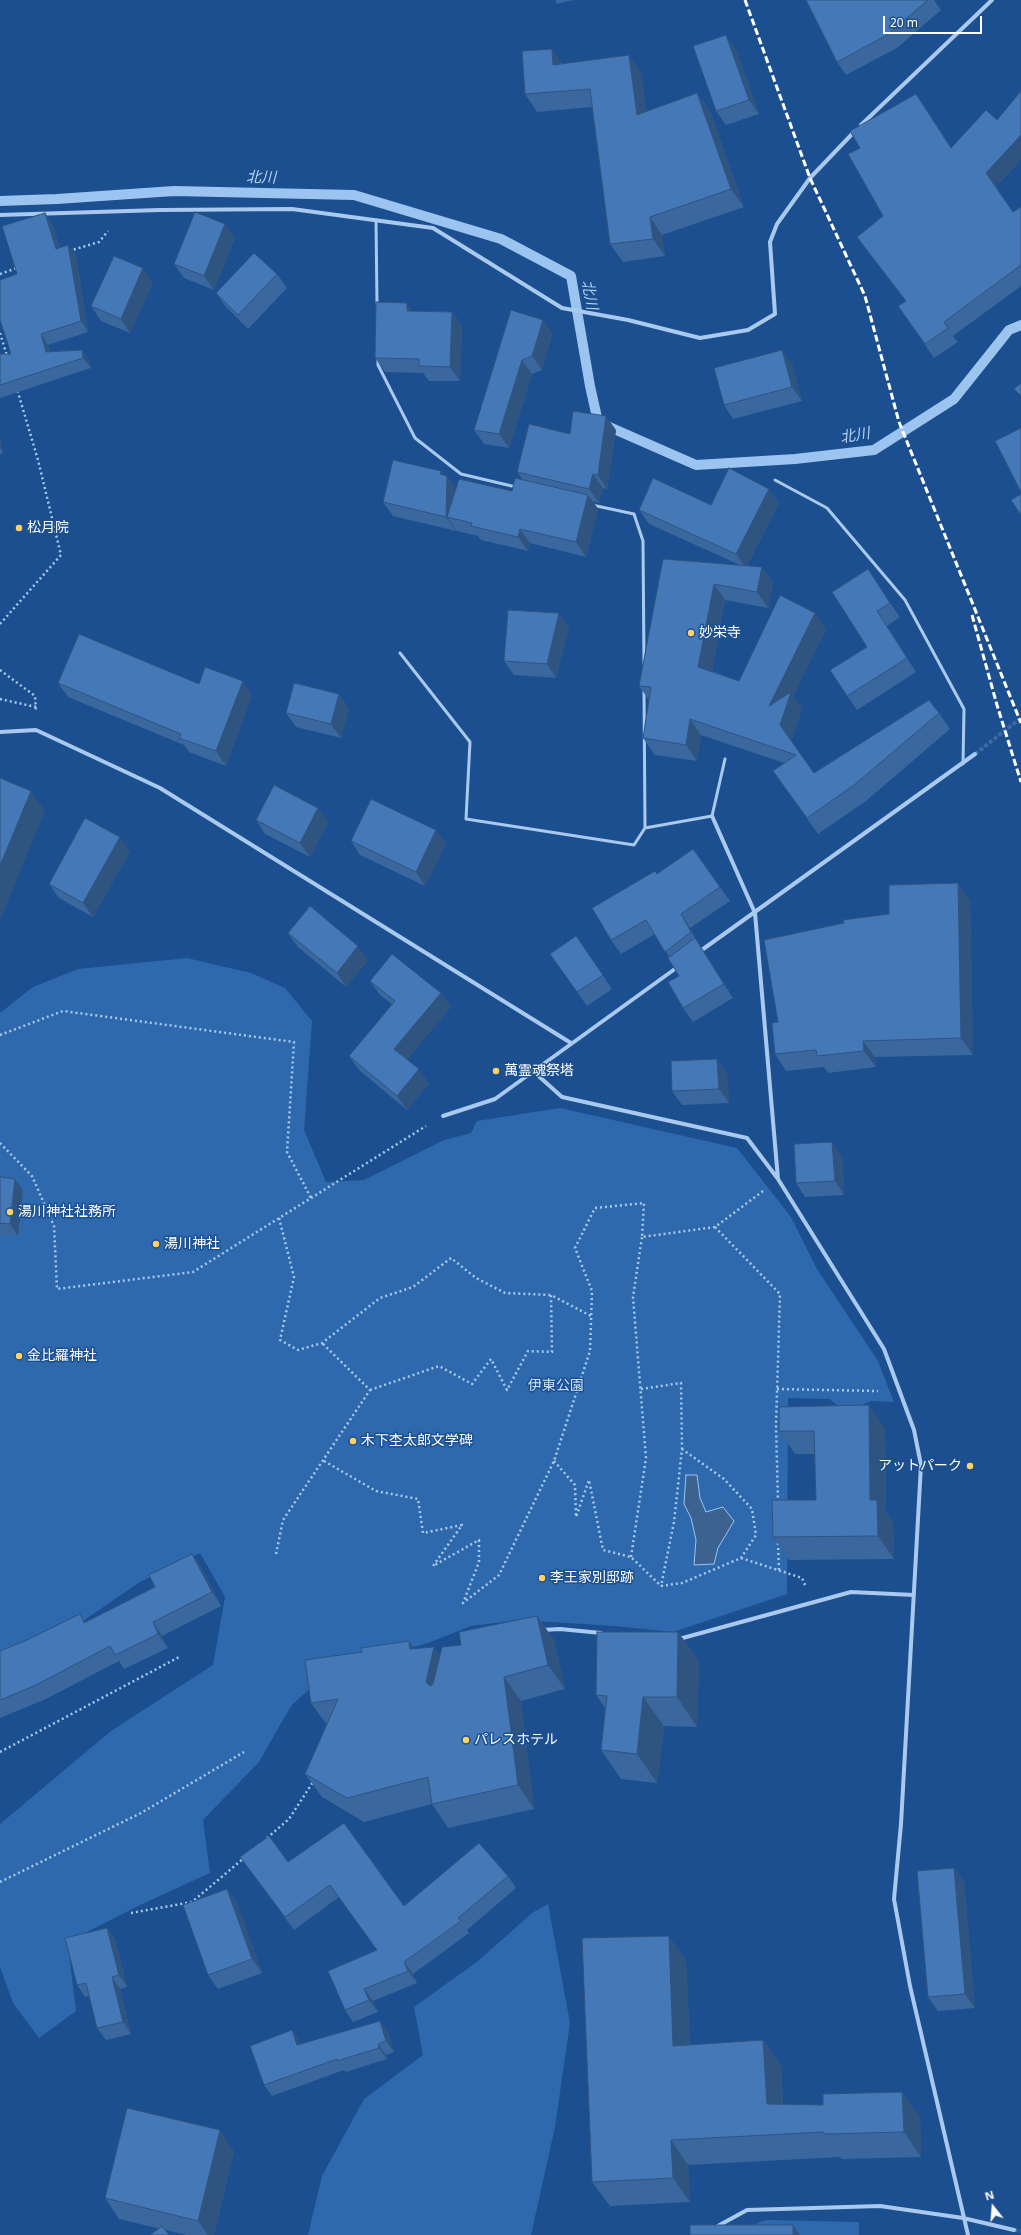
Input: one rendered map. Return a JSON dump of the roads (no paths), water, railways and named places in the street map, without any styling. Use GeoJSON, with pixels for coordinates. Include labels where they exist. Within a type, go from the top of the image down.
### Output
{"type":"FeatureCollection","features":[{"type":"Feature","properties":{"kind":"street"},"geometry":{"type":"LineString","coordinates":[[0,215],[292,209],[433,228],[562,308],[628,320],[700,338],[748,330],[775,314],[770,242],[777,224],[810,178],[849,137],[992,0]]}},
{"type":"Feature","properties":{"kind":"street"},"geometry":{"type":"LineString","coordinates":[[0,732],[36,730],[160,788],[571,1043]]}},
{"type":"Feature","properties":{"kind":"street"},"geometry":{"type":"LineString","coordinates":[[691,958],[975,754]]}},
{"type":"Feature","properties":{"kind":"street"},"geometry":{"type":"LineString","coordinates":[[712,816],[755,913],[778,1179]]}},
{"type":"Feature","properties":{"kind":"street"},"geometry":{"type":"LineString","coordinates":[[443,1116],[494,1099],[685,962]]}},
{"type":"Feature","properties":{"kind":"street"},"geometry":{"type":"LineString","coordinates":[[533,1071],[562,1097],[747,1138],[778,1179],[884,1349],[900,1391],[914,1430],[921,1465],[901,1824],[894,1899],[910,1986],[968,2235]]}},
{"type":"Feature","properties":{"kind":"street"},"geometry":{"type":"LineString","coordinates":[[670,1639],[677,1640],[812,1601],[851,1592],[914,1595]]}},
{"type":"Feature","properties":{"kind":"street"},"geometry":{"type":"LineString","coordinates":[[537,1630],[560,1629],[608,1634]]}},
{"type":"Feature","properties":{"kind":"street"},"geometry":{"type":"LineString","coordinates":[[708,2231],[747,2210],[880,2206],[963,2218],[1014,2230]]}},
{"type":"Feature","properties":{"kind":"lane"},"geometry":{"type":"LineString","coordinates":[[376,220],[377,312]]}},
{"type":"Feature","properties":{"kind":"lane"},"geometry":{"type":"LineString","coordinates":[[378,350],[378,365],[415,438],[461,474],[521,488]]}},
{"type":"Feature","properties":{"kind":"lane"},"geometry":{"type":"LineString","coordinates":[[775,480],[826,508],[905,600],[964,709],[963,764]]}},
{"type":"Feature","properties":{"kind":"lane"},"geometry":{"type":"LineString","coordinates":[[589,504],[634,514],[643,541],[644,668]]}},
{"type":"Feature","properties":{"kind":"lane"},"geometry":{"type":"LineString","coordinates":[[400,652],[470,742],[466,819],[634,845],[645,828],[644,684]]}},
{"type":"Feature","properties":{"kind":"lane"},"geometry":{"type":"LineString","coordinates":[[645,828],[712,816],[725,759]]}},
{"type":"Feature","properties":{"kind":"waterway","name":"北川"},"geometry":{"type":"LineString","coordinates":[[0,201],[57,199],[174,191],[354,195],[501,239],[571,276],[590,386],[598,422],[696,465],[795,459],[874,450],[954,399],[1009,330],[1021,325]]}},
{"type":"Feature","properties":{"kind":"tunnel"},"geometry":{"type":"LineString","coordinates":[[975,754],[1021,718]]}},
{"type":"Feature","properties":{"kind":"tunnel"},"geometry":{"type":"LineString","coordinates":[[1014,2230],[1021,2231]]}},
{"type":"Feature","properties":{"kind":"railway"},"geometry":{"type":"LineString","coordinates":[[745,0],[810,178],[865,296],[899,422],[1021,723]]}},
{"type":"Feature","properties":{"kind":"railway"},"geometry":{"type":"LineString","coordinates":[[972,615],[997,705],[1021,782]]}},
{"type":"Feature","properties":{"kind":"place","name":"松月院"},"geometry":{"type":"Point","coordinates":[19,528]}},
{"type":"Feature","properties":{"kind":"place","name":"妙栄寺"},"geometry":{"type":"Point","coordinates":[691,633]}},
{"type":"Feature","properties":{"kind":"place","name":"萬霊魂祭塔"},"geometry":{"type":"Point","coordinates":[496,1071]}},
{"type":"Feature","properties":{"kind":"place","name":"湯川神社社務所"},"geometry":{"type":"Point","coordinates":[10,1212]}},
{"type":"Feature","properties":{"kind":"place","name":"湯川神社"},"geometry":{"type":"Point","coordinates":[156,1244]}},
{"type":"Feature","properties":{"kind":"place","name":"金比羅神社"},"geometry":{"type":"Point","coordinates":[19,1356]}},
{"type":"Feature","properties":{"kind":"place","name":"木下杢太郎文学碑"},"geometry":{"type":"Point","coordinates":[353,1441]}},
{"type":"Feature","properties":{"kind":"place","name":"アットパーク"},"geometry":{"type":"Point","coordinates":[970,1466]}},
{"type":"Feature","properties":{"kind":"place","name":"李王家別邸跡"},"geometry":{"type":"Point","coordinates":[542,1578]}},
{"type":"Feature","properties":{"kind":"place","name":"パレスホテル"},"geometry":{"type":"Point","coordinates":[466,1740]}},
{"type":"Feature","properties":{"kind":"park label","name":"伊東公園"},"geometry":{"type":"Point","coordinates":[556,1386]}}]}
